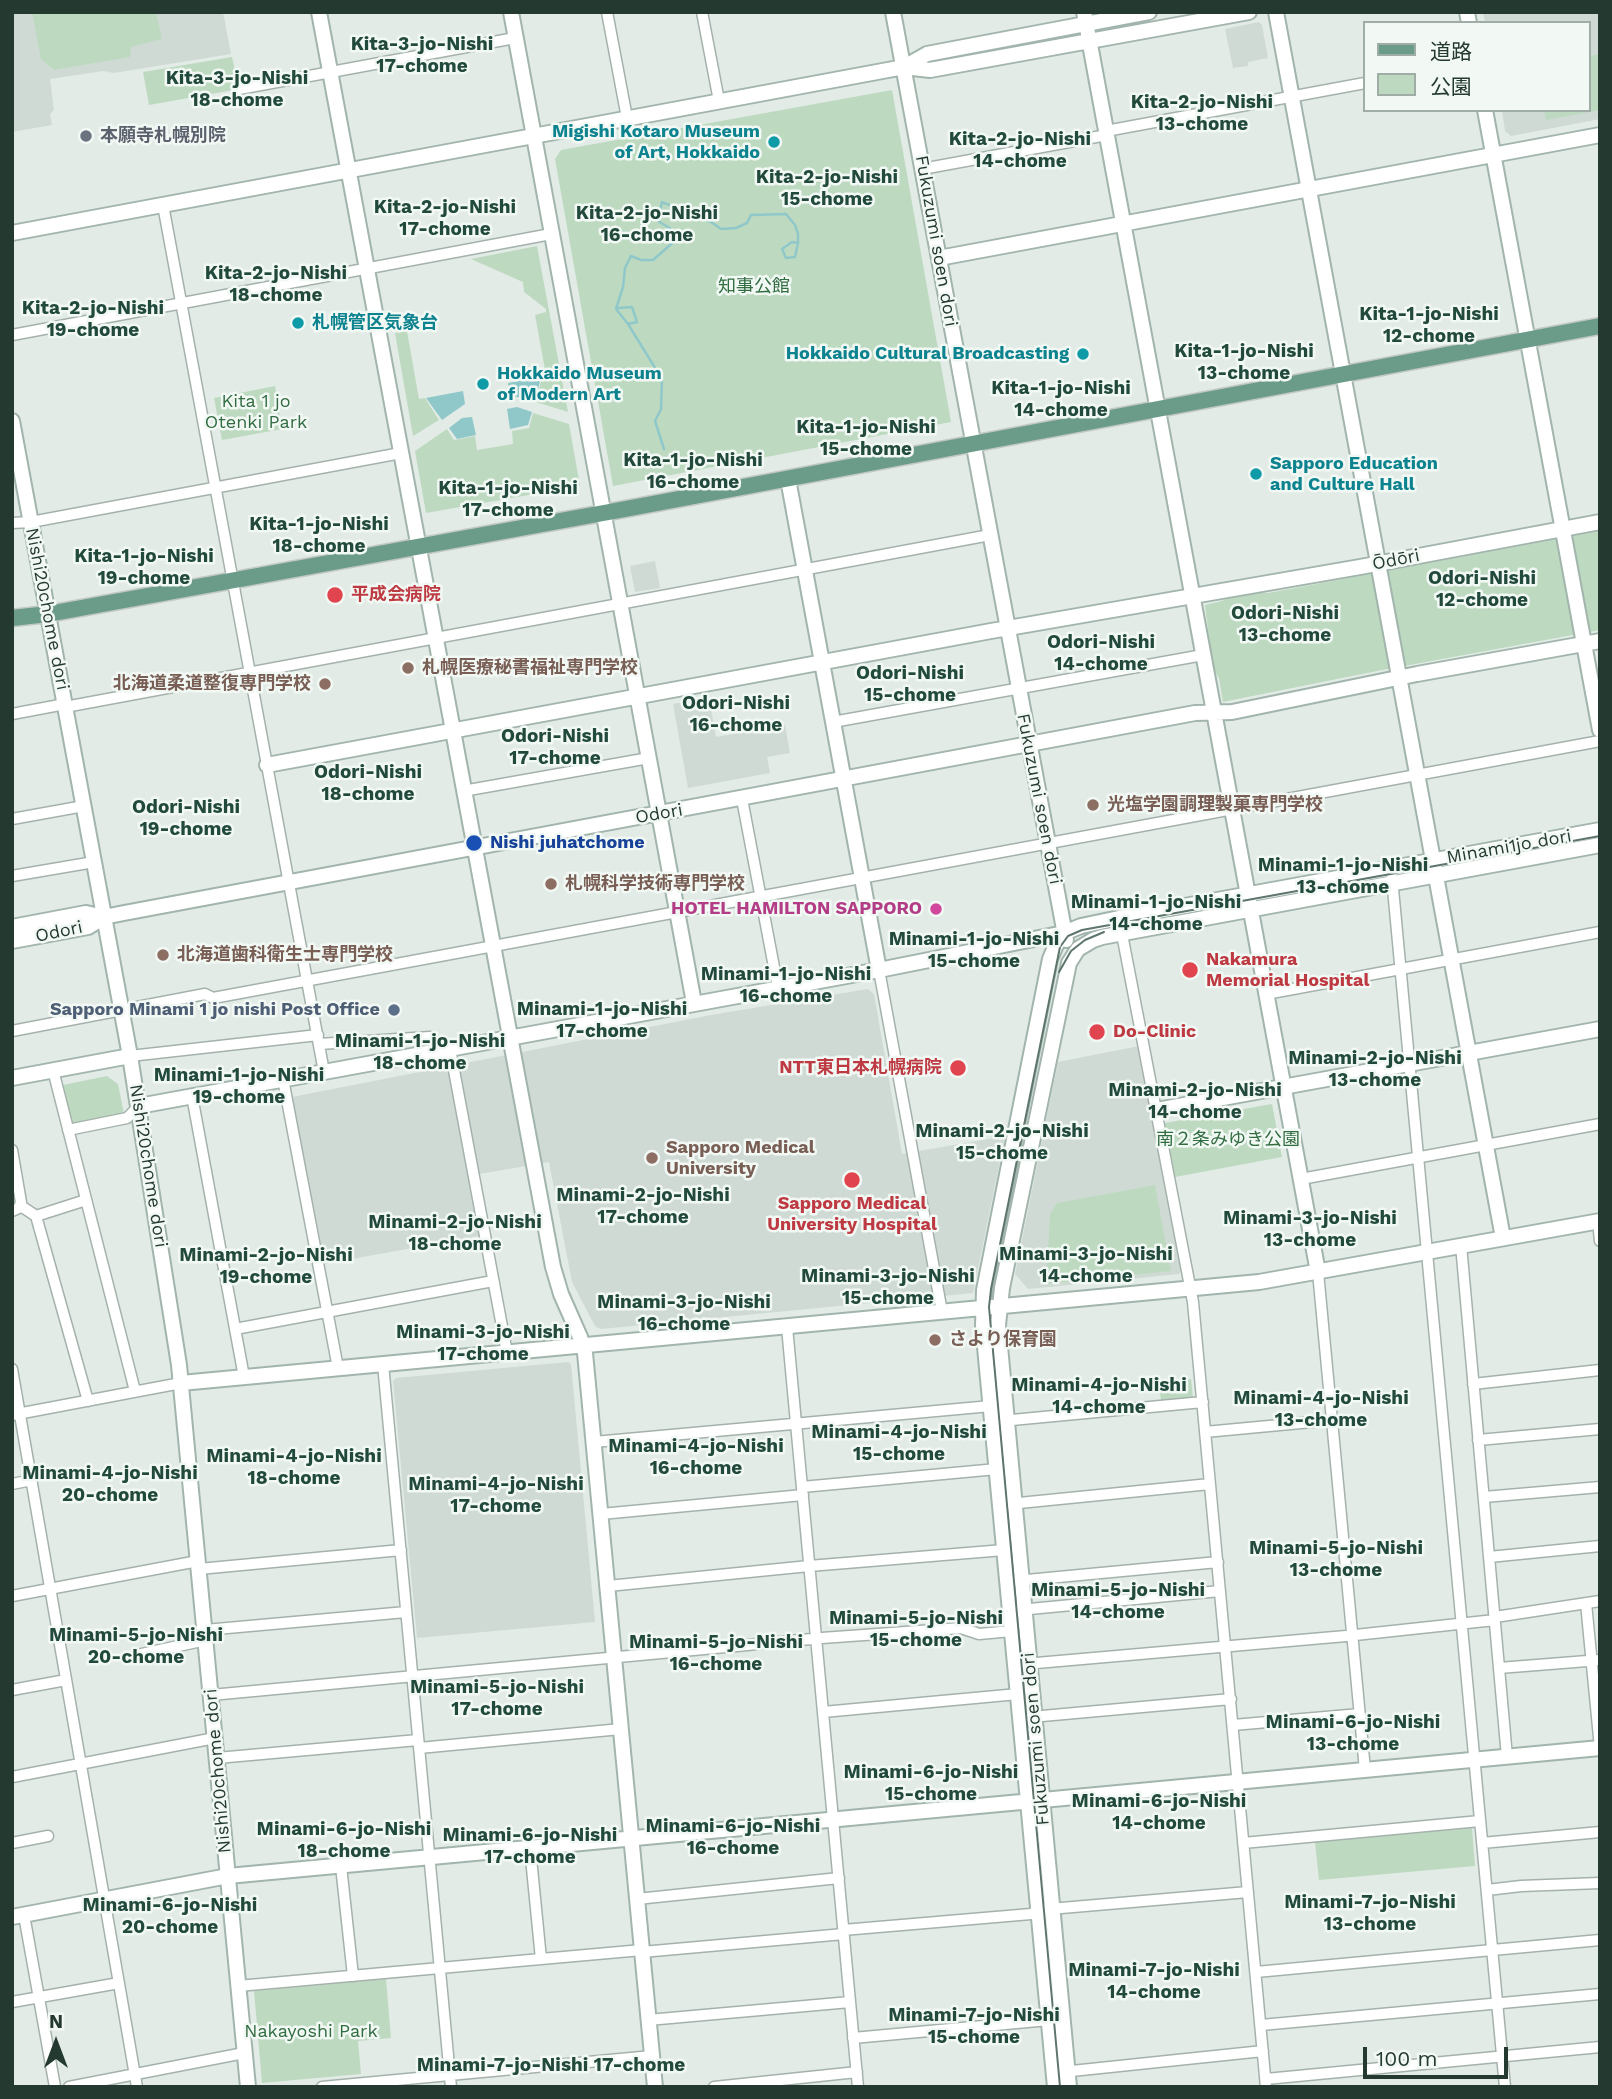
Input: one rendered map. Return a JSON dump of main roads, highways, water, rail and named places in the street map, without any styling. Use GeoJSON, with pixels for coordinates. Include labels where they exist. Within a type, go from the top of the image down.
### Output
{"type":"FeatureCollection","features":[{"type":"Feature","properties":{"kind":"main road"},"geometry":{"type":"LineString","coordinates":[[12,618],[48,614],[603,513],[1600,326]]}},
{"type":"Feature","properties":{"kind":"water"},"geometry":{"type":"Polygon","coordinates":[[[541,377],[535,402],[510,395],[508,383],[541,377]]]}},
{"type":"Feature","properties":{"kind":"water"},"geometry":{"type":"Polygon","coordinates":[[[463,391],[465,404],[442,420],[426,398],[463,391]]]}},
{"type":"Feature","properties":{"kind":"water"},"geometry":{"type":"Polygon","coordinates":[[[517,407],[532,412],[528,425],[510,429],[507,409],[517,407]]]}},
{"type":"Feature","properties":{"kind":"water"},"geometry":{"type":"Polygon","coordinates":[[[472,417],[476,435],[457,439],[449,428],[462,418],[472,417]]]}},
{"type":"Feature","properties":{"kind":"waterway"},"geometry":{"type":"LineString","coordinates":[[664,449],[655,421],[661,409],[662,379],[616,309],[623,287],[625,268],[631,256],[641,260],[653,260],[677,239],[671,229],[658,221],[662,202],[711,222],[721,229],[736,228],[747,223],[751,215],[786,214],[798,234],[798,243],[792,242],[782,249],[786,258],[795,257],[798,243]]}},
{"type":"Feature","properties":{"kind":"waterway"},"geometry":{"type":"LineString","coordinates":[[618,308],[632,307],[637,322],[628,324]]}},
{"type":"Feature","properties":{"kind":"tram line"},"geometry":{"type":"LineString","coordinates":[[1060,2087],[989,1307],[1060,947],[1068,936],[1082,930],[1600,836]]}},
{"type":"Feature","properties":{"kind":"tram line"},"geometry":{"type":"LineString","coordinates":[[1059,972],[1071,951],[1085,940],[1104,932]]}},
{"type":"Feature","properties":{"kind":"place","name":"本願寺札幌別院"},"geometry":{"type":"Point","coordinates":[86,136]}},
{"type":"Feature","properties":{"kind":"place","name":"Migishi Kotaro Museum of Art, Hokkaido"},"geometry":{"type":"Point","coordinates":[774,142]}},
{"type":"Feature","properties":{"kind":"place","name":"札幌管区気象台"},"geometry":{"type":"Point","coordinates":[298,323]}},
{"type":"Feature","properties":{"kind":"place","name":"Hokkaido Cultural Broadcasting"},"geometry":{"type":"Point","coordinates":[1083,354]}},
{"type":"Feature","properties":{"kind":"place","name":"Hokkaido Museum of Modern Art"},"geometry":{"type":"Point","coordinates":[483,384]}},
{"type":"Feature","properties":{"kind":"place","name":"Sapporo Education and Culture Hall"},"geometry":{"type":"Point","coordinates":[1256,474]}},
{"type":"Feature","properties":{"kind":"place","name":"平成会病院"},"geometry":{"type":"Point","coordinates":[335,595]}},
{"type":"Feature","properties":{"kind":"place","name":"札幌医療秘書福祉専門学校"},"geometry":{"type":"Point","coordinates":[408,668]}},
{"type":"Feature","properties":{"kind":"place","name":"北海道柔道整復専門学校"},"geometry":{"type":"Point","coordinates":[325,684]}},
{"type":"Feature","properties":{"kind":"place","name":"光塩学園調理製菓専門学校"},"geometry":{"type":"Point","coordinates":[1093,805]}},
{"type":"Feature","properties":{"kind":"place","name":"Nishi juhatchome"},"geometry":{"type":"Point","coordinates":[474,843]}},
{"type":"Feature","properties":{"kind":"place","name":"札幌科学技術専門学校"},"geometry":{"type":"Point","coordinates":[551,884]}},
{"type":"Feature","properties":{"kind":"place","name":"HOTEL HAMILTON SAPPORO"},"geometry":{"type":"Point","coordinates":[936,909]}},
{"type":"Feature","properties":{"kind":"place","name":"北海道歯科衛生士専門学校"},"geometry":{"type":"Point","coordinates":[163,955]}},
{"type":"Feature","properties":{"kind":"place","name":"Nakamura Memorial Hospital"},"geometry":{"type":"Point","coordinates":[1190,970]}},
{"type":"Feature","properties":{"kind":"place","name":"Sapporo Minami 1 jo nishi Post Office"},"geometry":{"type":"Point","coordinates":[394,1010]}},
{"type":"Feature","properties":{"kind":"place","name":"Do-Clinic"},"geometry":{"type":"Point","coordinates":[1097,1032]}},
{"type":"Feature","properties":{"kind":"place","name":"NTT東日本札幌病院"},"geometry":{"type":"Point","coordinates":[958,1068]}},
{"type":"Feature","properties":{"kind":"place","name":"Sapporo Medical University"},"geometry":{"type":"Point","coordinates":[652,1158]}},
{"type":"Feature","properties":{"kind":"place","name":"Sapporo Medical University Hospital"},"geometry":{"type":"Point","coordinates":[852,1180]}},
{"type":"Feature","properties":{"kind":"place","name":"さより保育園"},"geometry":{"type":"Point","coordinates":[935,1340]}},
{"type":"Feature","properties":{"kind":"district","name":"Kita-3-jo-Nishi 17-chome"},"geometry":{"type":"Point","coordinates":[422,55]}},
{"type":"Feature","properties":{"kind":"district","name":"Kita-3-jo-Nishi 18-chome"},"geometry":{"type":"Point","coordinates":[237,89]}},
{"type":"Feature","properties":{"kind":"district","name":"Kita-2-jo-Nishi 13-chome"},"geometry":{"type":"Point","coordinates":[1202,113]}},
{"type":"Feature","properties":{"kind":"district","name":"Kita-2-jo-Nishi 14-chome"},"geometry":{"type":"Point","coordinates":[1020,150]}},
{"type":"Feature","properties":{"kind":"district","name":"Kita-2-jo-Nishi 15-chome"},"geometry":{"type":"Point","coordinates":[827,188]}},
{"type":"Feature","properties":{"kind":"district","name":"Kita-2-jo-Nishi 17-chome"},"geometry":{"type":"Point","coordinates":[445,218]}},
{"type":"Feature","properties":{"kind":"district","name":"Kita-2-jo-Nishi 16-chome"},"geometry":{"type":"Point","coordinates":[647,224]}},
{"type":"Feature","properties":{"kind":"district","name":"Kita-2-jo-Nishi 18-chome"},"geometry":{"type":"Point","coordinates":[276,284]}},
{"type":"Feature","properties":{"kind":"district","name":"Kita-2-jo-Nishi 19-chome"},"geometry":{"type":"Point","coordinates":[93,319]}},
{"type":"Feature","properties":{"kind":"district","name":"Kita-1-jo-Nishi 12-chome"},"geometry":{"type":"Point","coordinates":[1429,325]}},
{"type":"Feature","properties":{"kind":"district","name":"Kita-1-jo-Nishi 13-chome"},"geometry":{"type":"Point","coordinates":[1244,362]}},
{"type":"Feature","properties":{"kind":"district","name":"Kita-1-jo-Nishi 14-chome"},"geometry":{"type":"Point","coordinates":[1061,399]}},
{"type":"Feature","properties":{"kind":"district","name":"Kita-1-jo-Nishi 15-chome"},"geometry":{"type":"Point","coordinates":[866,438]}},
{"type":"Feature","properties":{"kind":"district","name":"Kita-1-jo-Nishi 16-chome"},"geometry":{"type":"Point","coordinates":[693,471]}},
{"type":"Feature","properties":{"kind":"district","name":"Kita-1-jo-Nishi 17-chome"},"geometry":{"type":"Point","coordinates":[508,499]}},
{"type":"Feature","properties":{"kind":"district","name":"Kita-1-jo-Nishi 18-chome"},"geometry":{"type":"Point","coordinates":[319,535]}},
{"type":"Feature","properties":{"kind":"district","name":"Kita-1-jo-Nishi 19-chome"},"geometry":{"type":"Point","coordinates":[144,567]}},
{"type":"Feature","properties":{"kind":"district","name":"Odori-Nishi 12-chome"},"geometry":{"type":"Point","coordinates":[1482,589]}},
{"type":"Feature","properties":{"kind":"district","name":"Odori-Nishi 13-chome"},"geometry":{"type":"Point","coordinates":[1285,624]}},
{"type":"Feature","properties":{"kind":"district","name":"Odori-Nishi 14-chome"},"geometry":{"type":"Point","coordinates":[1101,653]}},
{"type":"Feature","properties":{"kind":"district","name":"Odori-Nishi 15-chome"},"geometry":{"type":"Point","coordinates":[910,684]}},
{"type":"Feature","properties":{"kind":"district","name":"Odori-Nishi 16-chome"},"geometry":{"type":"Point","coordinates":[736,714]}},
{"type":"Feature","properties":{"kind":"district","name":"Odori-Nishi 17-chome"},"geometry":{"type":"Point","coordinates":[555,747]}},
{"type":"Feature","properties":{"kind":"district","name":"Odori-Nishi 18-chome"},"geometry":{"type":"Point","coordinates":[368,783]}},
{"type":"Feature","properties":{"kind":"district","name":"Odori-Nishi 19-chome"},"geometry":{"type":"Point","coordinates":[186,818]}},
{"type":"Feature","properties":{"kind":"district","name":"Minami-1-jo-Nishi 13-chome"},"geometry":{"type":"Point","coordinates":[1343,876]}},
{"type":"Feature","properties":{"kind":"district","name":"Minami-1-jo-Nishi 14-chome"},"geometry":{"type":"Point","coordinates":[1156,913]}},
{"type":"Feature","properties":{"kind":"district","name":"Minami-1-jo-Nishi 15-chome"},"geometry":{"type":"Point","coordinates":[974,950]}},
{"type":"Feature","properties":{"kind":"district","name":"Minami-1-jo-Nishi 16-chome"},"geometry":{"type":"Point","coordinates":[786,985]}},
{"type":"Feature","properties":{"kind":"district","name":"Minami-1-jo-Nishi 17-chome"},"geometry":{"type":"Point","coordinates":[602,1020]}},
{"type":"Feature","properties":{"kind":"district","name":"Minami-1-jo-Nishi 18-chome"},"geometry":{"type":"Point","coordinates":[420,1052]}},
{"type":"Feature","properties":{"kind":"district","name":"Minami-2-jo-Nishi 13-chome"},"geometry":{"type":"Point","coordinates":[1375,1069]}},
{"type":"Feature","properties":{"kind":"district","name":"Minami-1-jo-Nishi 19-chome"},"geometry":{"type":"Point","coordinates":[239,1086]}},
{"type":"Feature","properties":{"kind":"district","name":"Minami-2-jo-Nishi 14-chome"},"geometry":{"type":"Point","coordinates":[1195,1101]}},
{"type":"Feature","properties":{"kind":"district","name":"Minami-2-jo-Nishi 15-chome"},"geometry":{"type":"Point","coordinates":[1002,1142]}},
{"type":"Feature","properties":{"kind":"district","name":"Minami-2-jo-Nishi 17-chome"},"geometry":{"type":"Point","coordinates":[643,1206]}},
{"type":"Feature","properties":{"kind":"district","name":"Minami-3-jo-Nishi 13-chome"},"geometry":{"type":"Point","coordinates":[1310,1229]}},
{"type":"Feature","properties":{"kind":"district","name":"Minami-2-jo-Nishi 18-chome"},"geometry":{"type":"Point","coordinates":[455,1233]}},
{"type":"Feature","properties":{"kind":"district","name":"Minami-3-jo-Nishi 14-chome"},"geometry":{"type":"Point","coordinates":[1086,1265]}},
{"type":"Feature","properties":{"kind":"district","name":"Minami-2-jo-Nishi 19-chome"},"geometry":{"type":"Point","coordinates":[266,1266]}},
{"type":"Feature","properties":{"kind":"district","name":"Minami-3-jo-Nishi 15-chome"},"geometry":{"type":"Point","coordinates":[888,1287]}},
{"type":"Feature","properties":{"kind":"district","name":"Minami-3-jo-Nishi 16-chome"},"geometry":{"type":"Point","coordinates":[684,1313]}},
{"type":"Feature","properties":{"kind":"district","name":"Minami-3-jo-Nishi 17-chome"},"geometry":{"type":"Point","coordinates":[483,1343]}},
{"type":"Feature","properties":{"kind":"district","name":"Minami-4-jo-Nishi 14-chome"},"geometry":{"type":"Point","coordinates":[1099,1396]}},
{"type":"Feature","properties":{"kind":"district","name":"Minami-4-jo-Nishi 13-chome"},"geometry":{"type":"Point","coordinates":[1321,1409]}},
{"type":"Feature","properties":{"kind":"district","name":"Minami-4-jo-Nishi 15-chome"},"geometry":{"type":"Point","coordinates":[899,1443]}},
{"type":"Feature","properties":{"kind":"district","name":"Minami-4-jo-Nishi 16-chome"},"geometry":{"type":"Point","coordinates":[696,1457]}},
{"type":"Feature","properties":{"kind":"district","name":"Minami-4-jo-Nishi 18-chome"},"geometry":{"type":"Point","coordinates":[294,1467]}},
{"type":"Feature","properties":{"kind":"district","name":"Minami-4-jo-Nishi 20-chome"},"geometry":{"type":"Point","coordinates":[110,1484]}},
{"type":"Feature","properties":{"kind":"district","name":"Minami-4-jo-Nishi 17-chome"},"geometry":{"type":"Point","coordinates":[496,1495]}},
{"type":"Feature","properties":{"kind":"district","name":"Minami-5-jo-Nishi 13-chome"},"geometry":{"type":"Point","coordinates":[1336,1559]}},
{"type":"Feature","properties":{"kind":"district","name":"Minami-5-jo-Nishi 14-chome"},"geometry":{"type":"Point","coordinates":[1118,1601]}},
{"type":"Feature","properties":{"kind":"district","name":"Minami-5-jo-Nishi 15-chome"},"geometry":{"type":"Point","coordinates":[916,1629]}},
{"type":"Feature","properties":{"kind":"district","name":"Minami-5-jo-Nishi 20-chome"},"geometry":{"type":"Point","coordinates":[136,1646]}},
{"type":"Feature","properties":{"kind":"district","name":"Minami-5-jo-Nishi 16-chome"},"geometry":{"type":"Point","coordinates":[716,1653]}},
{"type":"Feature","properties":{"kind":"district","name":"Minami-5-jo-Nishi 17-chome"},"geometry":{"type":"Point","coordinates":[497,1698]}},
{"type":"Feature","properties":{"kind":"district","name":"Minami-6-jo-Nishi 13-chome"},"geometry":{"type":"Point","coordinates":[1353,1733]}},
{"type":"Feature","properties":{"kind":"district","name":"Minami-6-jo-Nishi 15-chome"},"geometry":{"type":"Point","coordinates":[931,1783]}},
{"type":"Feature","properties":{"kind":"district","name":"Minami-6-jo-Nishi 14-chome"},"geometry":{"type":"Point","coordinates":[1159,1812]}},
{"type":"Feature","properties":{"kind":"district","name":"Minami-6-jo-Nishi 16-chome"},"geometry":{"type":"Point","coordinates":[733,1837]}},
{"type":"Feature","properties":{"kind":"district","name":"Minami-6-jo-Nishi 18-chome"},"geometry":{"type":"Point","coordinates":[344,1840]}},
{"type":"Feature","properties":{"kind":"district","name":"Minami-6-jo-Nishi 17-chome"},"geometry":{"type":"Point","coordinates":[530,1846]}},
{"type":"Feature","properties":{"kind":"district","name":"Minami-7-jo-Nishi 13-chome"},"geometry":{"type":"Point","coordinates":[1370,1913]}},
{"type":"Feature","properties":{"kind":"district","name":"Minami-6-jo-Nishi 20-chome"},"geometry":{"type":"Point","coordinates":[170,1916]}},
{"type":"Feature","properties":{"kind":"district","name":"Minami-7-jo-Nishi 14-chome"},"geometry":{"type":"Point","coordinates":[1154,1981]}},
{"type":"Feature","properties":{"kind":"district","name":"Minami-7-jo-Nishi 15-chome"},"geometry":{"type":"Point","coordinates":[974,2026]}},
{"type":"Feature","properties":{"kind":"district","name":"Minami-7-jo-Nishi 17-chome"},"geometry":{"type":"Point","coordinates":[551,2065]}},
{"type":"Feature","properties":{"kind":"park label","name":"知事公館"},"geometry":{"type":"Point","coordinates":[754,287]}},
{"type":"Feature","properties":{"kind":"park label","name":"Kita 1 jo Otenki Park"},"geometry":{"type":"Point","coordinates":[256,412]}},
{"type":"Feature","properties":{"kind":"park label","name":"南２条みゆき公園"},"geometry":{"type":"Point","coordinates":[1228,1140]}},
{"type":"Feature","properties":{"kind":"park label","name":"Nakayoshi Park"},"geometry":{"type":"Point","coordinates":[311,2032]}}]}
